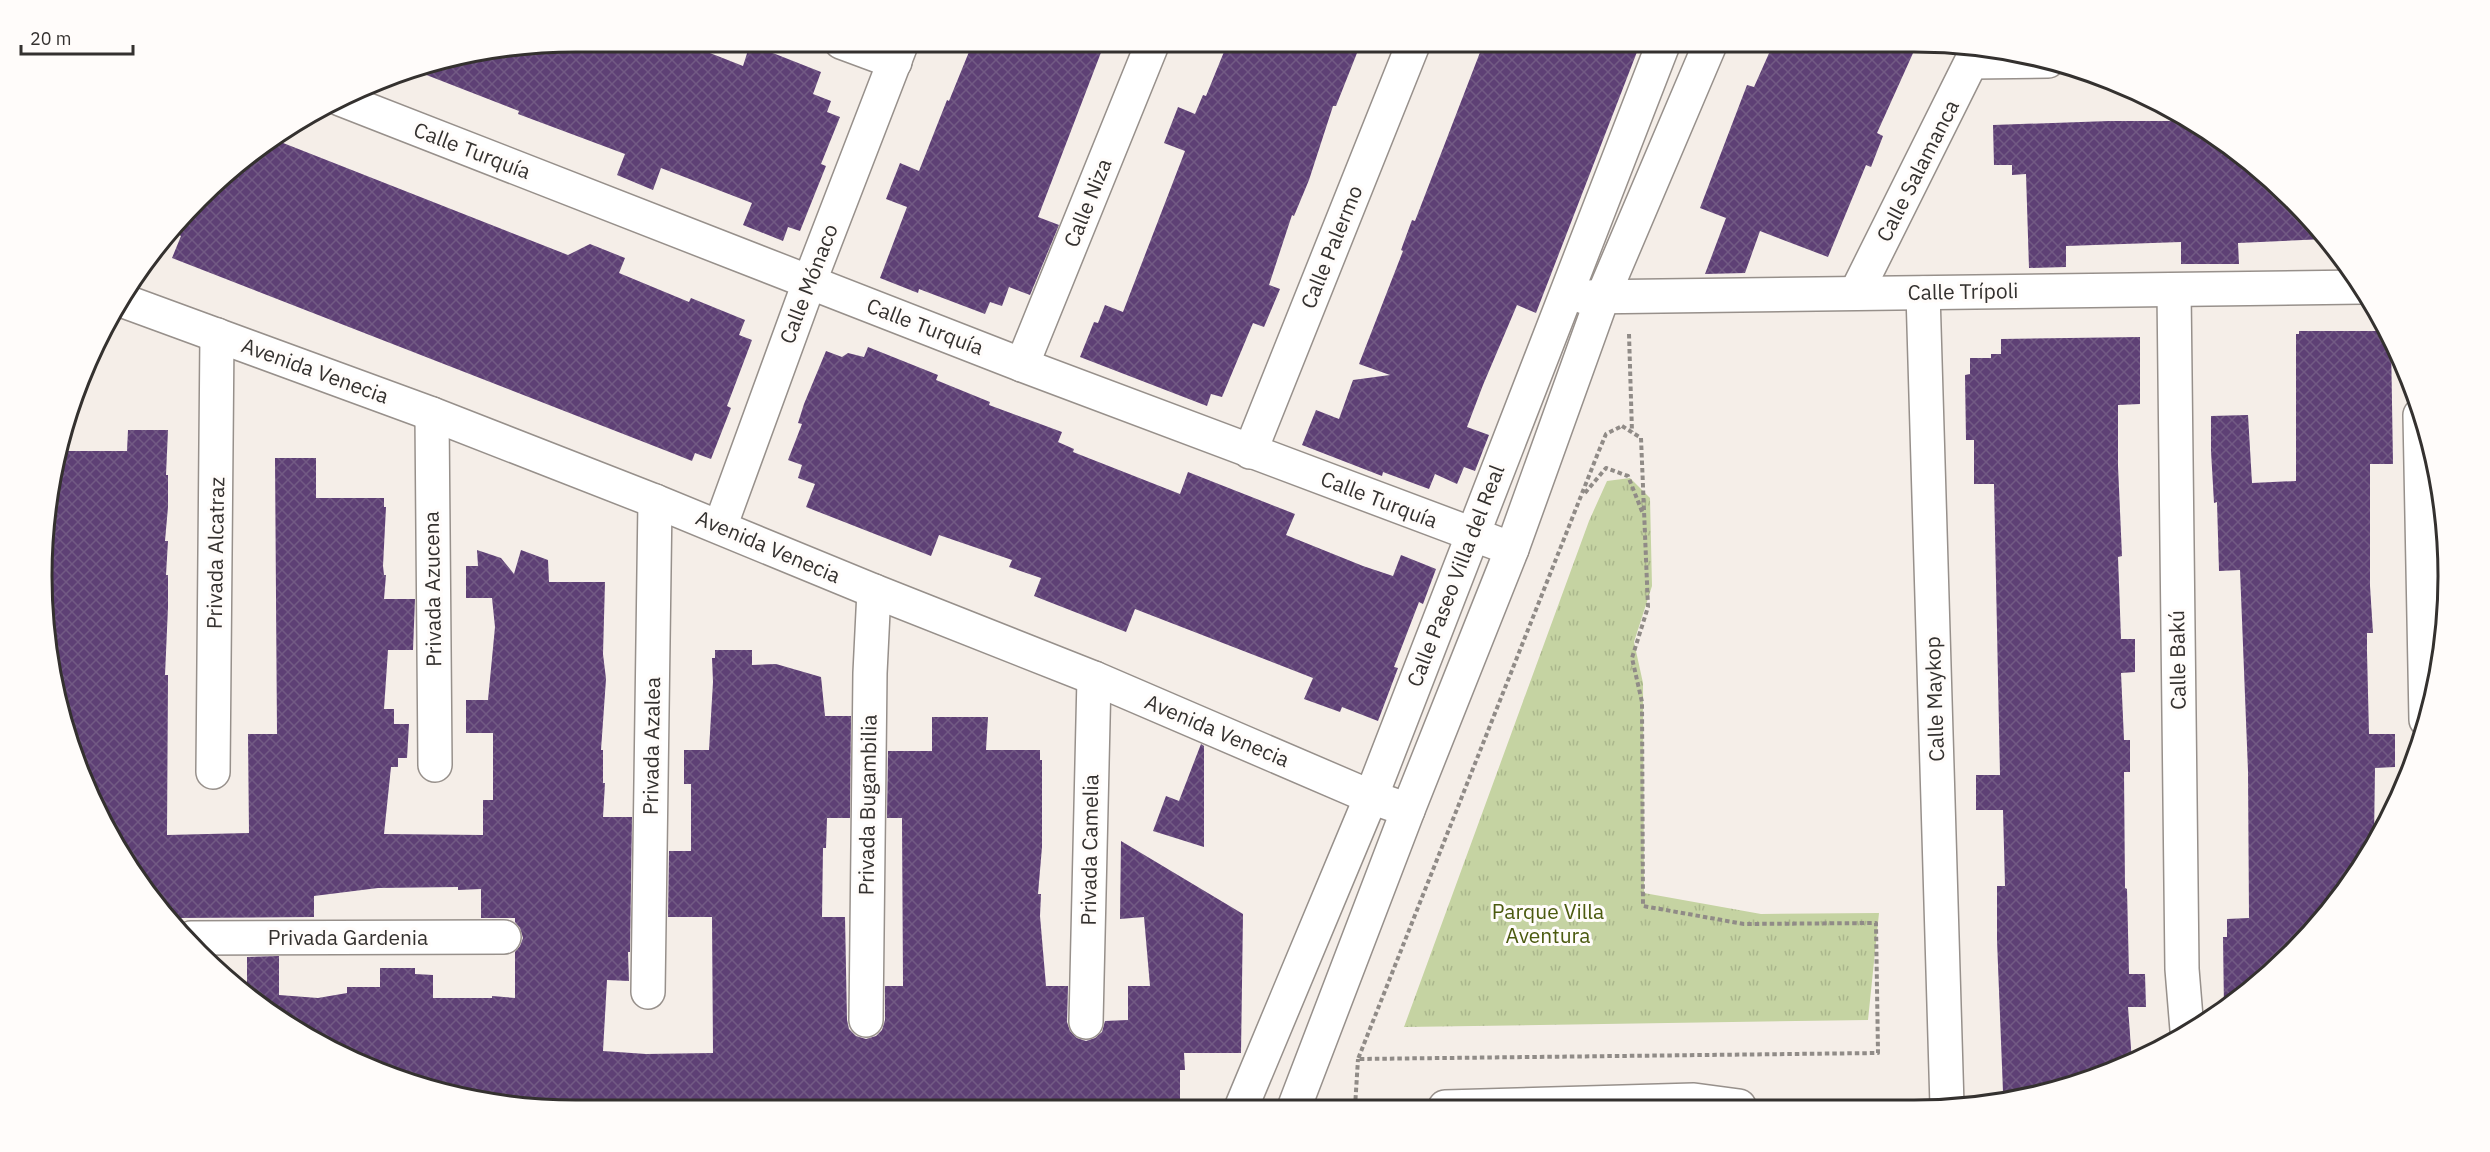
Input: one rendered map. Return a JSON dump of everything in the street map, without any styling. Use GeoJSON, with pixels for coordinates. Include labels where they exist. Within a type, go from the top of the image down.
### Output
{"type":"FeatureCollection","features":[{"type":"Feature","properties":{"kind":"street","name":"Calle Mónaco"},"geometry":{"type":"LineString","coordinates":[[720,527],[809,283],[898,52]]}},
{"type":"Feature","properties":{"kind":"street","name":"Calle Niza"},"geometry":{"type":"LineString","coordinates":[[1022,365],[1149,52]]}},
{"type":"Feature","properties":{"kind":"street","name":"Calle Palermo"},"geometry":{"type":"LineString","coordinates":[[1250,452],[1410,52]]}},
{"type":"Feature","properties":{"kind":"street","name":"Calle Paseo Villa del Real"},"geometry":{"type":"LineString","coordinates":[[1245,1100],[1371,797],[1660,52]]}},
{"type":"Feature","properties":{"kind":"street","name":"Calle Paseo Villa del Real"},"geometry":{"type":"LineString","coordinates":[[1297,1100],[1407,810],[1616,296],[1707,52]]}},
{"type":"Feature","properties":{"kind":"street","name":"Calle Salamanca"},"geometry":{"type":"LineString","coordinates":[[1856,293],[1974,56]]}},
{"type":"Feature","properties":{"kind":"street","name":"Calle Turquía"},"geometry":{"type":"LineString","coordinates":[[351,103],[1022,365],[1512,549]]}},
{"type":"Feature","properties":{"kind":"street","name":"Calle Trípoli"},"geometry":{"type":"LineString","coordinates":[[1564,297],[2350,287]]}},
{"type":"Feature","properties":{"kind":"street","name":"Calle Bakú"},"geometry":{"type":"LineString","coordinates":[[2174,290],[2182,969],[2186,1023]]}},
{"type":"Feature","properties":{"kind":"street","name":"Calle Maykop"},"geometry":{"type":"LineString","coordinates":[[1923,293],[1947,1098]]}},
{"type":"Feature","properties":{"kind":"street","name":"Avenida Venecia"},"geometry":{"type":"LineString","coordinates":[[130,303],[432,414],[655,501],[1094,678],[1371,797],[1407,810]]}},
{"type":"Feature","properties":{"kind":"street","name":"Privada Alcatraz"},"geometry":{"type":"LineString","coordinates":[[213,772],[217,335]]}},
{"type":"Feature","properties":{"kind":"street","name":"Privada Azucena"},"geometry":{"type":"LineString","coordinates":[[432,414],[435,765]]}},
{"type":"Feature","properties":{"kind":"street"},"geometry":{"type":"LineString","coordinates":[[2421,444],[2425,686]]}},
{"type":"Feature","properties":{"kind":"street","name":"Privada Azalea"},"geometry":{"type":"LineString","coordinates":[[648,992],[655,501]]}},
{"type":"Feature","properties":{"kind":"street","name":"Privada Bugambilia"},"geometry":{"type":"LineString","coordinates":[[866,1020],[870,673],[874,591]]}},
{"type":"Feature","properties":{"kind":"street","name":"Privada Camelia"},"geometry":{"type":"LineString","coordinates":[[1086,1022],[1094,678]]}},
{"type":"Feature","properties":{"kind":"street","name":"Privada Gardenia"},"geometry":{"type":"LineString","coordinates":[[198,938],[504,937]]}},
{"type":"Feature","properties":{"kind":"path"},"geometry":{"type":"LineString","coordinates":[[1616,296],[1632,432]]}},
{"type":"Feature","properties":{"kind":"path"},"geometry":{"type":"LineString","coordinates":[[1355,1100],[1358,1059],[1606,434],[1622,426],[1641,438],[1645,517],[1648,607],[1632,658],[1642,702],[1643,906],[1744,924],[1876,924],[1878,1053],[1358,1059]]}},
{"type":"Feature","properties":{"kind":"path"},"geometry":{"type":"LineString","coordinates":[[1581,498],[1606,468],[1629,476],[1645,517]]}},
{"type":"Feature","properties":{"kind":"green space","name":"Parque Villa Aventura"},"geometry":{"type":"Polygon","coordinates":[[[1630,478],[1650,498],[1652,586],[1634,642],[1643,683],[1644,893],[1761,914],[1879,913],[1868,1020],[1404,1027],[1589,521],[1607,481],[1630,478]]]}},
{"type":"Feature","properties":{"kind":"building"},"geometry":{"type":"Polygon","coordinates":[[[707,52],[743,66],[747,52],[770,52],[821,72],[813,94],[831,101],[827,112],[840,117],[821,164],[826,166],[800,231],[788,227],[783,241],[743,225],[752,203],[661,168],[653,190],[617,175],[625,154],[518,114],[519,111],[426,75],[474,63],[542,54],[707,52]]]}},
{"type":"Feature","properties":{"kind":"building"},"geometry":{"type":"Polygon","coordinates":[[[969,52],[1101,52],[1038,217],[1059,225],[1030,295],[1009,287],[1002,306],[990,302],[985,314],[919,289],[918,293],[880,278],[907,207],[886,199],[900,163],[919,171],[947,100],[949,101],[969,52]]]}},
{"type":"Feature","properties":{"kind":"building"},"geometry":{"type":"Polygon","coordinates":[[[1224,52],[1357,53],[1336,106],[1333,106],[1309,180],[1294,216],[1292,215],[1269,285],[1280,289],[1264,327],[1253,323],[1222,397],[1211,394],[1207,406],[1080,357],[1094,322],[1098,323],[1105,305],[1123,312],[1185,151],[1164,143],[1178,107],[1195,114],[1203,95],[1206,96],[1224,52]]]}},
{"type":"Feature","properties":{"kind":"building"},"geometry":{"type":"Polygon","coordinates":[[[1480,52],[1637,52],[1536,313],[1517,305],[1483,385],[1467,427],[1489,435],[1475,471],[1464,467],[1457,484],[1435,474],[1429,489],[1383,472],[1382,476],[1302,445],[1316,410],[1339,419],[1353,380],[1390,375],[1359,364],[1403,251],[1401,250],[1412,220],[1415,221],[1480,52]]]}},
{"type":"Feature","properties":{"kind":"building"},"geometry":{"type":"Polygon","coordinates":[[[1770,52],[1914,52],[1877,133],[1883,136],[1871,167],[1866,165],[1828,257],[1760,231],[1745,273],[1705,274],[1726,218],[1700,208],[1747,85],[1754,87],[1770,52]]]}},
{"type":"Feature","properties":{"kind":"building"},"geometry":{"type":"Polygon","coordinates":[[[2172,121],[2205,141],[2259,182],[2315,239],[2238,243],[2239,264],[2181,264],[2181,242],[2066,246],[2066,267],[2029,268],[2026,174],[2012,175],[2012,165],[1994,165],[1993,125],[2172,121]]]}},
{"type":"Feature","properties":{"kind":"building"},"geometry":{"type":"Polygon","coordinates":[[[283,143],[568,255],[590,244],[625,258],[619,273],[689,302],[691,298],[745,320],[739,335],[752,340],[727,406],[731,408],[711,459],[695,453],[692,461],[172,258],[181,236],[179,235],[182,231],[231,182],[283,143]]]}},
{"type":"Feature","properties":{"kind":"building"},"geometry":{"type":"Polygon","coordinates":[[[2299,331],[2377,331],[2391,361],[2393,464],[2370,464],[2370,586],[2373,633],[2367,633],[2367,652],[2369,734],[2395,734],[2395,767],[2375,768],[2374,825],[2329,895],[2284,946],[2259,970],[2224,998],[2223,937],[2227,937],[2227,919],[2249,918],[2248,771],[2240,570],[2219,571],[2217,502],[2214,503],[2211,451],[2211,416],[2248,415],[2252,483],[2296,481],[2296,334],[2299,334],[2299,331]]]}},
{"type":"Feature","properties":{"kind":"building"},"geometry":{"type":"Polygon","coordinates":[[[2140,337],[2140,404],[2118,405],[2122,556],[2118,557],[2121,639],[2135,639],[2135,672],[2121,673],[2124,740],[2130,740],[2130,772],[2124,772],[2125,888],[2127,889],[2129,974],[2145,974],[2146,1007],[2128,1007],[2131,1052],[2049,1082],[2003,1091],[1997,886],[2005,886],[2003,810],[1976,810],[1976,775],[2000,775],[1994,484],[1974,484],[1974,440],[1966,440],[1965,375],[1970,374],[1970,358],[1991,358],[1991,354],[2001,354],[2001,339],[2140,337]]]}},
{"type":"Feature","properties":{"kind":"building"},"geometry":{"type":"Polygon","coordinates":[[[868,347],[938,375],[936,380],[990,402],[989,405],[1062,432],[1058,442],[1074,449],[1073,452],[1180,494],[1188,472],[1295,514],[1286,535],[1363,566],[1393,576],[1401,555],[1436,569],[1423,604],[1419,602],[1394,667],[1398,668],[1378,721],[1342,707],[1340,712],[1304,699],[1313,678],[1135,609],[1126,632],[1034,596],[1041,578],[1009,567],[1012,560],[939,535],[931,556],[806,507],[815,484],[798,478],[802,465],[788,460],[802,424],[798,423],[804,404],[826,351],[842,357],[848,353],[864,357],[868,347]]]}},
{"type":"Feature","properties":{"kind":"building"},"geometry":{"type":"Polygon","coordinates":[[[128,430],[168,430],[166,475],[168,475],[168,507],[165,541],[168,541],[165,675],[168,675],[167,835],[249,833],[248,734],[277,734],[275,458],[316,458],[316,498],[384,498],[384,507],[386,507],[383,566],[384,575],[386,575],[384,599],[415,599],[413,650],[388,650],[384,709],[394,709],[394,724],[409,724],[407,758],[398,758],[398,767],[391,767],[384,834],[483,835],[483,800],[493,800],[493,733],[466,733],[466,700],[488,700],[495,627],[492,598],[466,598],[466,566],[478,566],[477,550],[501,558],[514,574],[521,550],[548,560],[549,582],[605,582],[603,654],[606,679],[601,750],[603,750],[603,783],[605,783],[603,817],[632,817],[629,981],[607,980],[603,1051],[646,1054],[713,1053],[712,917],[668,917],[669,851],[691,851],[691,784],[684,784],[684,750],[709,750],[712,658],[715,658],[715,650],[752,650],[752,665],[776,664],[821,677],[825,716],[851,716],[850,818],[827,818],[826,848],[823,848],[822,917],[845,917],[847,1020],[849,1029],[856,1036],[866,1039],[876,1036],[882,1030],[885,1020],[885,986],[903,986],[902,818],[887,818],[888,751],[932,751],[932,717],[988,717],[986,750],[1040,750],[1042,847],[1038,894],[1041,894],[1040,916],[1046,986],[1068,986],[1067,1022],[1070,1031],[1077,1038],[1086,1041],[1102,1032],[1105,1021],[1128,1020],[1128,986],[1150,986],[1144,917],[1120,919],[1121,841],[1243,914],[1241,1053],[1184,1053],[1185,1070],[1180,1070],[1180,1100],[576,1100],[508,1095],[441,1082],[408,1072],[344,1046],[285,1011],[247,983],[247,957],[279,956],[279,995],[318,998],[347,993],[347,987],[380,987],[380,968],[415,968],[415,974],[433,975],[433,998],[492,998],[492,996],[515,998],[515,952],[523,938],[520,928],[515,918],[481,918],[481,889],[458,890],[458,887],[378,888],[314,896],[314,917],[180,918],[141,867],[106,808],[80,744],[70,711],[57,644],[52,576],[57,508],[68,451],[127,451],[128,430]]]}},
{"type":"Feature","properties":{"kind":"building"},"geometry":{"type":"Polygon","coordinates":[[[1201,744],[1204,746],[1204,847],[1153,831],[1166,796],[1179,801],[1201,744]]]}}]}
